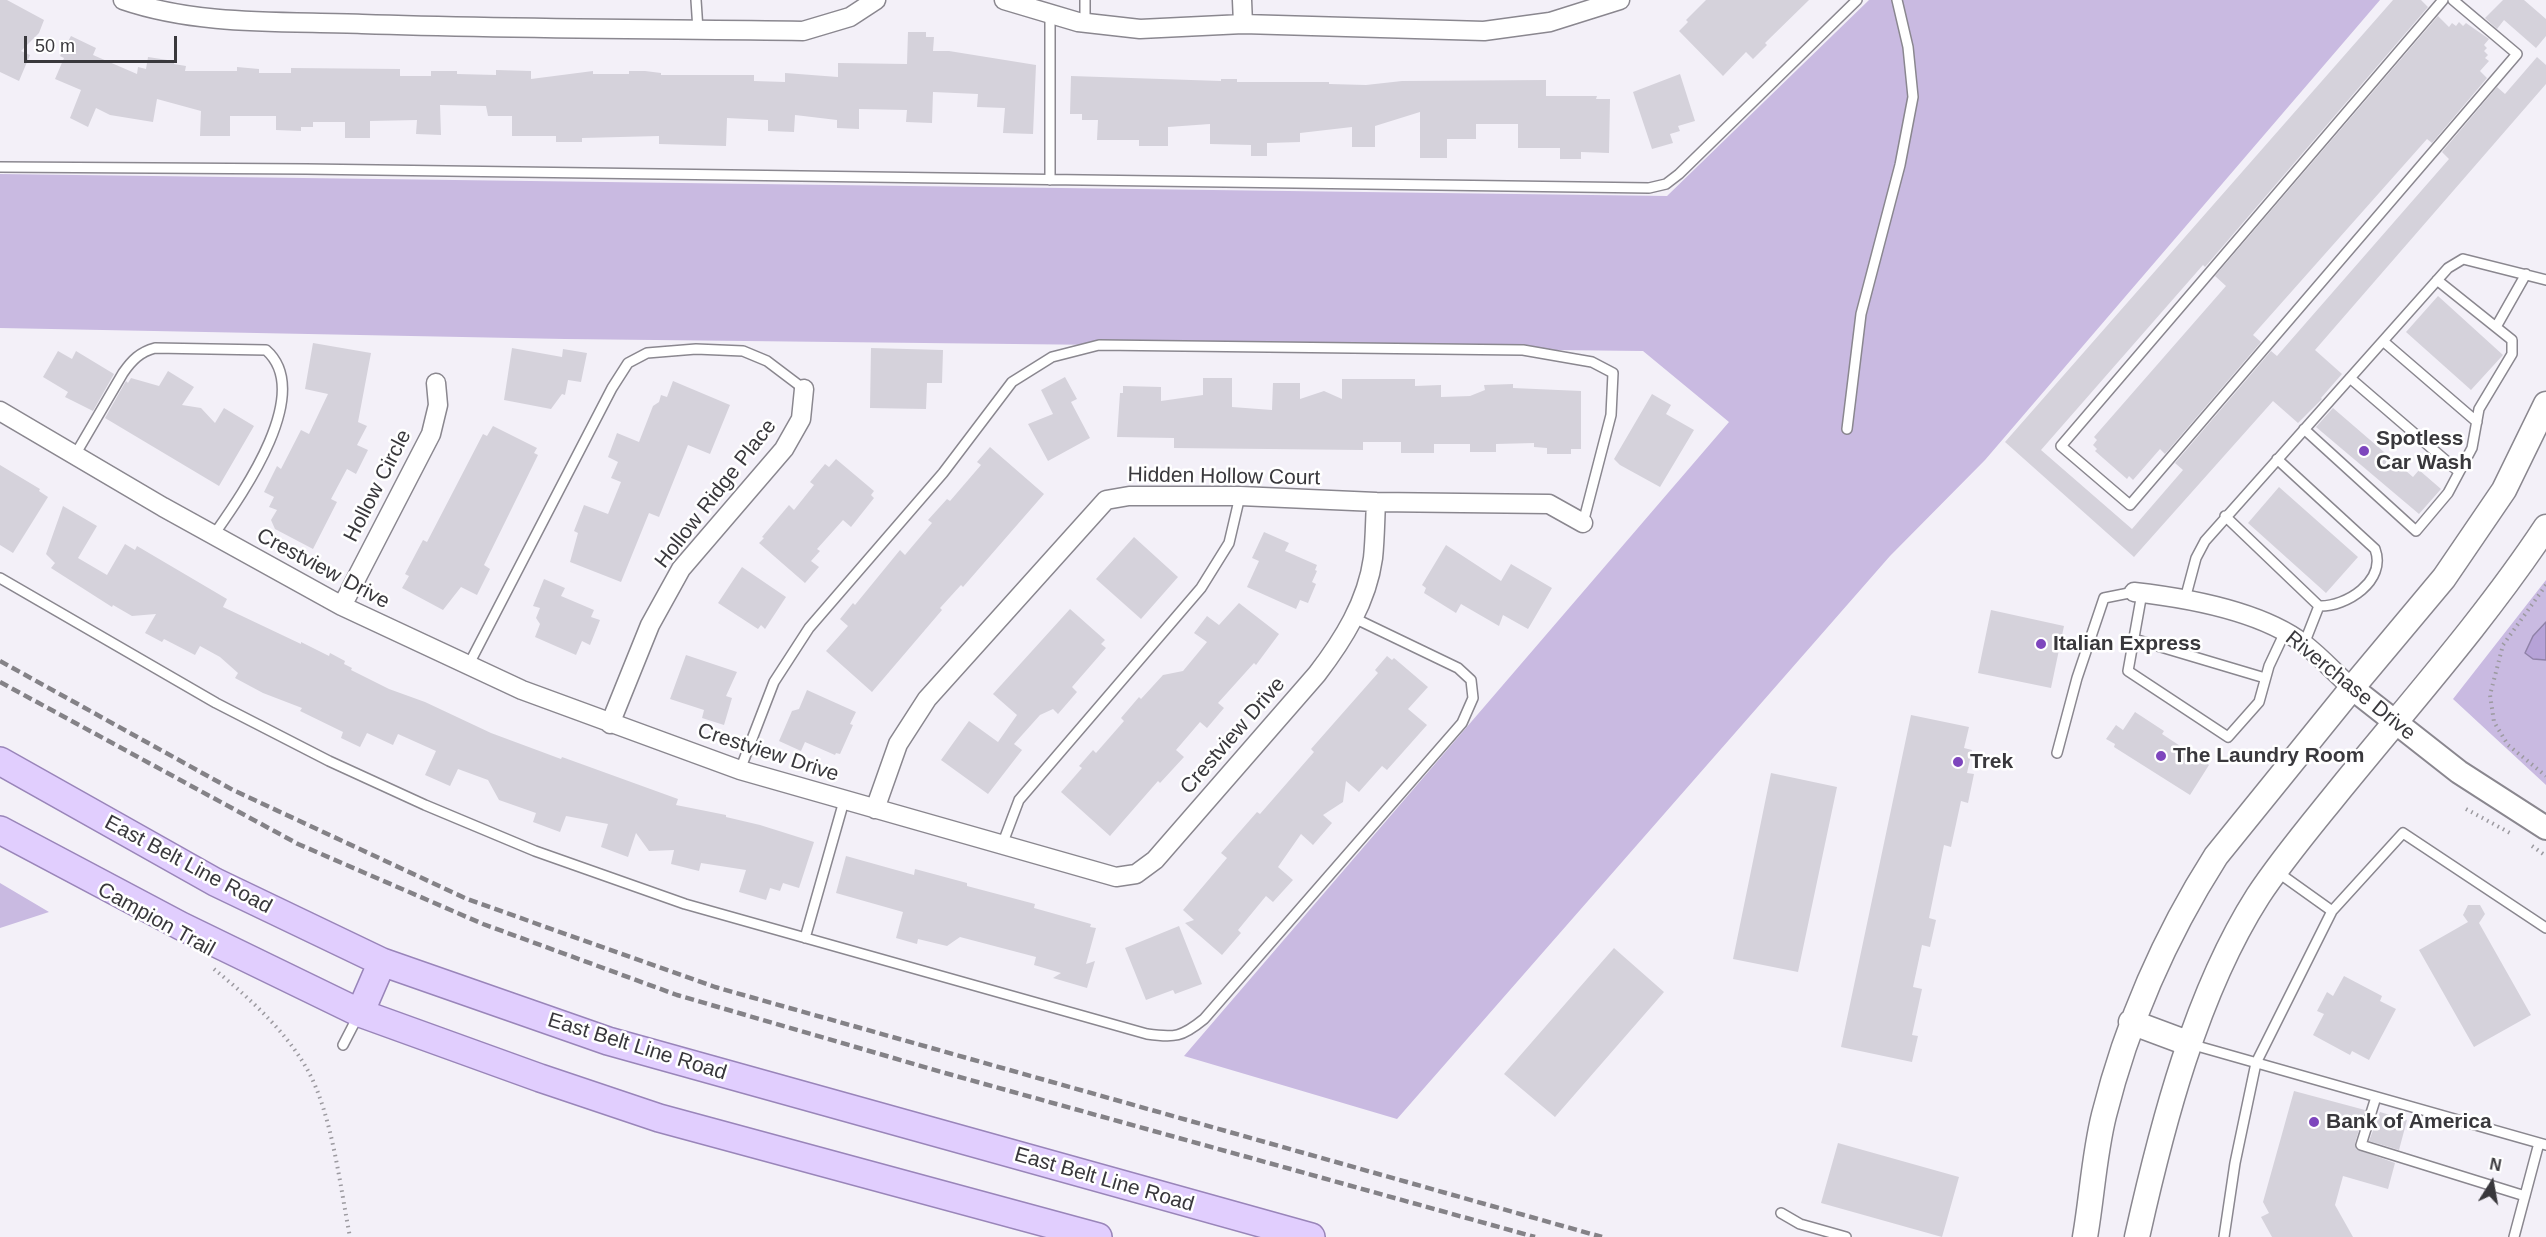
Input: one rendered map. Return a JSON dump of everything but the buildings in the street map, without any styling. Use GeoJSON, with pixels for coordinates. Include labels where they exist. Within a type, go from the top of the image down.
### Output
{"type":"FeatureCollection","features":[{"type":"Feature","properties":{"kind":"main road"},"geometry":{"type":"LineString","coordinates":[[2085,1237],[2104,1117],[2131,1022],[2167,942],[2216,856],[2444,578],[2504,490],[2546,404]]}},
{"type":"Feature","properties":{"kind":"main road"},"geometry":{"type":"LineString","coordinates":[[2138,1237],[2176,1087],[2190,1044],[2225,956],[2258,897],[2276,871],[2395,722],[2512,579],[2546,527]]}},
{"type":"Feature","properties":{"kind":"main road","name":"East Belt Line Road"},"geometry":{"type":"LineString","coordinates":[[0,761],[215,882],[382,962],[608,1041],[1311,1237]]}},
{"type":"Feature","properties":{"kind":"main road"},"geometry":{"type":"LineString","coordinates":[[0,830],[181,926],[360,1013],[659,1118],[1098,1237]]}},
{"type":"Feature","properties":{"kind":"main road"},"geometry":{"type":"LineString","coordinates":[[360,1013],[382,962]]}},
{"type":"Feature","properties":{"kind":"main road"},"geometry":{"type":"LineString","coordinates":[[2131,1022],[2190,1044]]}},
{"type":"Feature","properties":{"kind":"street"},"geometry":{"type":"LineString","coordinates":[[123,0],[148,9],[208,19],[430,26],[803,31],[850,17],[876,0]]}},
{"type":"Feature","properties":{"kind":"street"},"geometry":{"type":"LineString","coordinates":[[1004,0],[1084,23],[1140,29],[1243,24],[1484,31],[1550,22],[1620,0]]}},
{"type":"Feature","properties":{"kind":"street"},"geometry":{"type":"LineString","coordinates":[[1242,0],[1243,24]]}},
{"type":"Feature","properties":{"kind":"street","name":"Hollow Circle"},"geometry":{"type":"LineString","coordinates":[[342,606],[431,434],[438,405],[436,383]]}},
{"type":"Feature","properties":{"kind":"street","name":"Hollow Ridge Place"},"geometry":{"type":"LineString","coordinates":[[610,724],[650,625],[681,569],[784,449],[801,419],[804,389]]}},
{"type":"Feature","properties":{"kind":"street","name":"Crestview Drive"},"geometry":{"type":"LineString","coordinates":[[0,411],[213,536],[342,606],[468,666],[610,724],[740,770],[1116,877],[1136,874],[1162,852],[1317,674],[1354,618],[1373,560],[1376,502]]}},
{"type":"Feature","properties":{"kind":"street","name":"Hidden Hollow Court"},"geometry":{"type":"LineString","coordinates":[[875,809],[898,744],[927,699],[1106,500],[1129,496],[1240,496],[1376,502],[1549,504],[1583,524]]}},
{"type":"Feature","properties":{"kind":"street","name":"Riverchase Drive"},"geometry":{"type":"LineString","coordinates":[[2138,592],[2208,603],[2285,632],[2304,644],[2352,688],[2459,772],[2546,828]]}},
{"type":"Feature","properties":{"kind":"lane"},"geometry":{"type":"LineString","coordinates":[[696,0],[698,30]]}},
{"type":"Feature","properties":{"kind":"lane"},"geometry":{"type":"LineString","coordinates":[[1084,23],[1085,0]]}},
{"type":"Feature","properties":{"kind":"lane"},"geometry":{"type":"LineString","coordinates":[[0,167],[1649,188],[1666,184],[1679,174],[1857,0]]}},
{"type":"Feature","properties":{"kind":"lane"},"geometry":{"type":"LineString","coordinates":[[1847,429],[1861,314],[1900,165],[1913,97],[1908,47],[1897,0]]}},
{"type":"Feature","properties":{"kind":"lane"},"geometry":{"type":"LineString","coordinates":[[2443,0],[2061,446],[2130,505],[2517,54],[2453,0]]}},
{"type":"Feature","properties":{"kind":"lane"},"geometry":{"type":"LineString","coordinates":[[1050,15],[1050,180]]}},
{"type":"Feature","properties":{"kind":"lane"},"geometry":{"type":"LineString","coordinates":[[2185,599],[2196,558],[2205,541],[2448,268],[2463,259],[2546,280]]}},
{"type":"Feature","properties":{"kind":"lane"},"geometry":{"type":"LineString","coordinates":[[2496,327],[2526,274]]}},
{"type":"Feature","properties":{"kind":"lane"},"geometry":{"type":"LineString","coordinates":[[2304,429],[2416,531],[2448,493],[2472,448],[2479,409],[2512,354],[2512,340],[2437,280]]}},
{"type":"Feature","properties":{"kind":"lane"},"geometry":{"type":"LineString","coordinates":[[2383,341],[2477,422]]}},
{"type":"Feature","properties":{"kind":"lane"},"geometry":{"type":"LineString","coordinates":[[740,770],[774,682],[809,628],[944,473],[1012,382],[1052,357],[1099,345],[1523,350],[1592,362],[1613,374],[1611,415],[1583,524]]}},
{"type":"Feature","properties":{"kind":"lane"},"geometry":{"type":"LineString","coordinates":[[75,455],[123,373],[144,351],[155,348],[266,350],[275,357],[281,370],[283,387],[279,416],[270,442],[213,536]]}},
{"type":"Feature","properties":{"kind":"lane"},"geometry":{"type":"LineString","coordinates":[[468,666],[612,388],[628,363],[647,353],[696,349],[743,351],[767,361],[804,389]]}},
{"type":"Feature","properties":{"kind":"lane"},"geometry":{"type":"LineString","coordinates":[[2350,378],[2458,471]]}},
{"type":"Feature","properties":{"kind":"lane"},"geometry":{"type":"LineString","coordinates":[[2225,516],[2319,606],[2335,605],[2366,586],[2376,571],[2379,559],[2375,549],[2277,459]]}},
{"type":"Feature","properties":{"kind":"lane"},"geometry":{"type":"LineString","coordinates":[[1002,845],[1019,800],[1201,588],[1229,543],[1240,496]]}},
{"type":"Feature","properties":{"kind":"lane"},"geometry":{"type":"LineString","coordinates":[[0,578],[216,703],[328,761],[424,805],[535,851],[685,904],[1147,1034],[1170,1037],[1186,1034],[1211,1011],[1447,741],[1462,723],[1473,698],[1471,680],[1458,668],[1354,618]]}},
{"type":"Feature","properties":{"kind":"lane"},"geometry":{"type":"LineString","coordinates":[[2057,753],[2077,678],[2104,598],[2138,592],[2134,639],[2128,671],[2228,737],[2259,702],[2265,678],[2285,632]]}},
{"type":"Feature","properties":{"kind":"lane"},"geometry":{"type":"LineString","coordinates":[[2304,644],[2319,606]]}},
{"type":"Feature","properties":{"kind":"lane"},"geometry":{"type":"LineString","coordinates":[[2134,639],[2265,678]]}},
{"type":"Feature","properties":{"kind":"lane"},"geometry":{"type":"LineString","coordinates":[[805,938],[844,801]]}},
{"type":"Feature","properties":{"kind":"lane"},"geometry":{"type":"LineString","coordinates":[[2224,1237],[2235,1163],[2256,1063],[2332,911],[2403,833],[2546,927]]}},
{"type":"Feature","properties":{"kind":"lane"},"geometry":{"type":"LineString","coordinates":[[2276,871],[2332,911]]}},
{"type":"Feature","properties":{"kind":"lane"},"geometry":{"type":"LineString","coordinates":[[343,1046],[360,1013]]}},
{"type":"Feature","properties":{"kind":"lane"},"geometry":{"type":"LineString","coordinates":[[2190,1044],[2542,1144],[2514,1237]]}},
{"type":"Feature","properties":{"kind":"lane"},"geometry":{"type":"LineString","coordinates":[[2376,1097],[2361,1145],[2525,1196]]}},
{"type":"Feature","properties":{"kind":"lane"},"geometry":{"type":"LineString","coordinates":[[1781,1213],[1800,1224],[1846,1237]]}},
{"type":"Feature","properties":{"kind":"path"},"geometry":{"type":"LineString","coordinates":[[2546,585],[2503,645],[2490,695],[2494,722],[2508,745],[2546,776]]}},
{"type":"Feature","properties":{"kind":"path"},"geometry":{"type":"LineString","coordinates":[[2466,809],[2514,835]]}},
{"type":"Feature","properties":{"kind":"path"},"geometry":{"type":"LineString","coordinates":[[2530,845],[2546,856]]}},
{"type":"Feature","properties":{"kind":"path","name":"Campion Trail"},"geometry":{"type":"LineString","coordinates":[[206,964],[266,1016],[308,1069],[323,1109],[350,1237]]}},
{"type":"Feature","properties":{"kind":"shaded area"},"geometry":{"type":"Polygon","coordinates":[[[1869,0],[2380,0],[1985,460],[1890,556],[1397,1119],[1184,1056],[1729,422],[1643,351],[565,339],[0,328],[0,174],[1667,196],[1869,0]]]}},
{"type":"Feature","properties":{"kind":"shaded area"},"geometry":{"type":"Polygon","coordinates":[[[2546,580],[2546,785],[2453,699],[2546,580]]]}},
{"type":"Feature","properties":{"kind":"shaded area"},"geometry":{"type":"Polygon","coordinates":[[[2546,622],[2546,660],[2533,659],[2525,653],[2533,636],[2546,622]]]}},
{"type":"Feature","properties":{"kind":"shaded area"},"geometry":{"type":"Polygon","coordinates":[[[0,883],[49,912],[0,928],[0,883]]]}},
{"type":"Feature","properties":{"kind":"railway"},"geometry":{"type":"LineString","coordinates":[[0,661],[233,790],[467,899],[715,987],[1602,1237]]}},
{"type":"Feature","properties":{"kind":"railway"},"geometry":{"type":"LineString","coordinates":[[0,682],[298,844],[483,924],[677,995],[945,1073],[1535,1237]]}},
{"type":"Feature","properties":{"kind":"place","name":"Spotless Car Wash"},"geometry":{"type":"Point","coordinates":[2364,451]}},
{"type":"Feature","properties":{"kind":"place","name":"Italian Express"},"geometry":{"type":"Point","coordinates":[2041,644]}},
{"type":"Feature","properties":{"kind":"place","name":"The Laundry Room"},"geometry":{"type":"Point","coordinates":[2161,756]}},
{"type":"Feature","properties":{"kind":"place","name":"Trek"},"geometry":{"type":"Point","coordinates":[1958,762]}},
{"type":"Feature","properties":{"kind":"place","name":"Bank of America"},"geometry":{"type":"Point","coordinates":[2314,1122]}}]}
